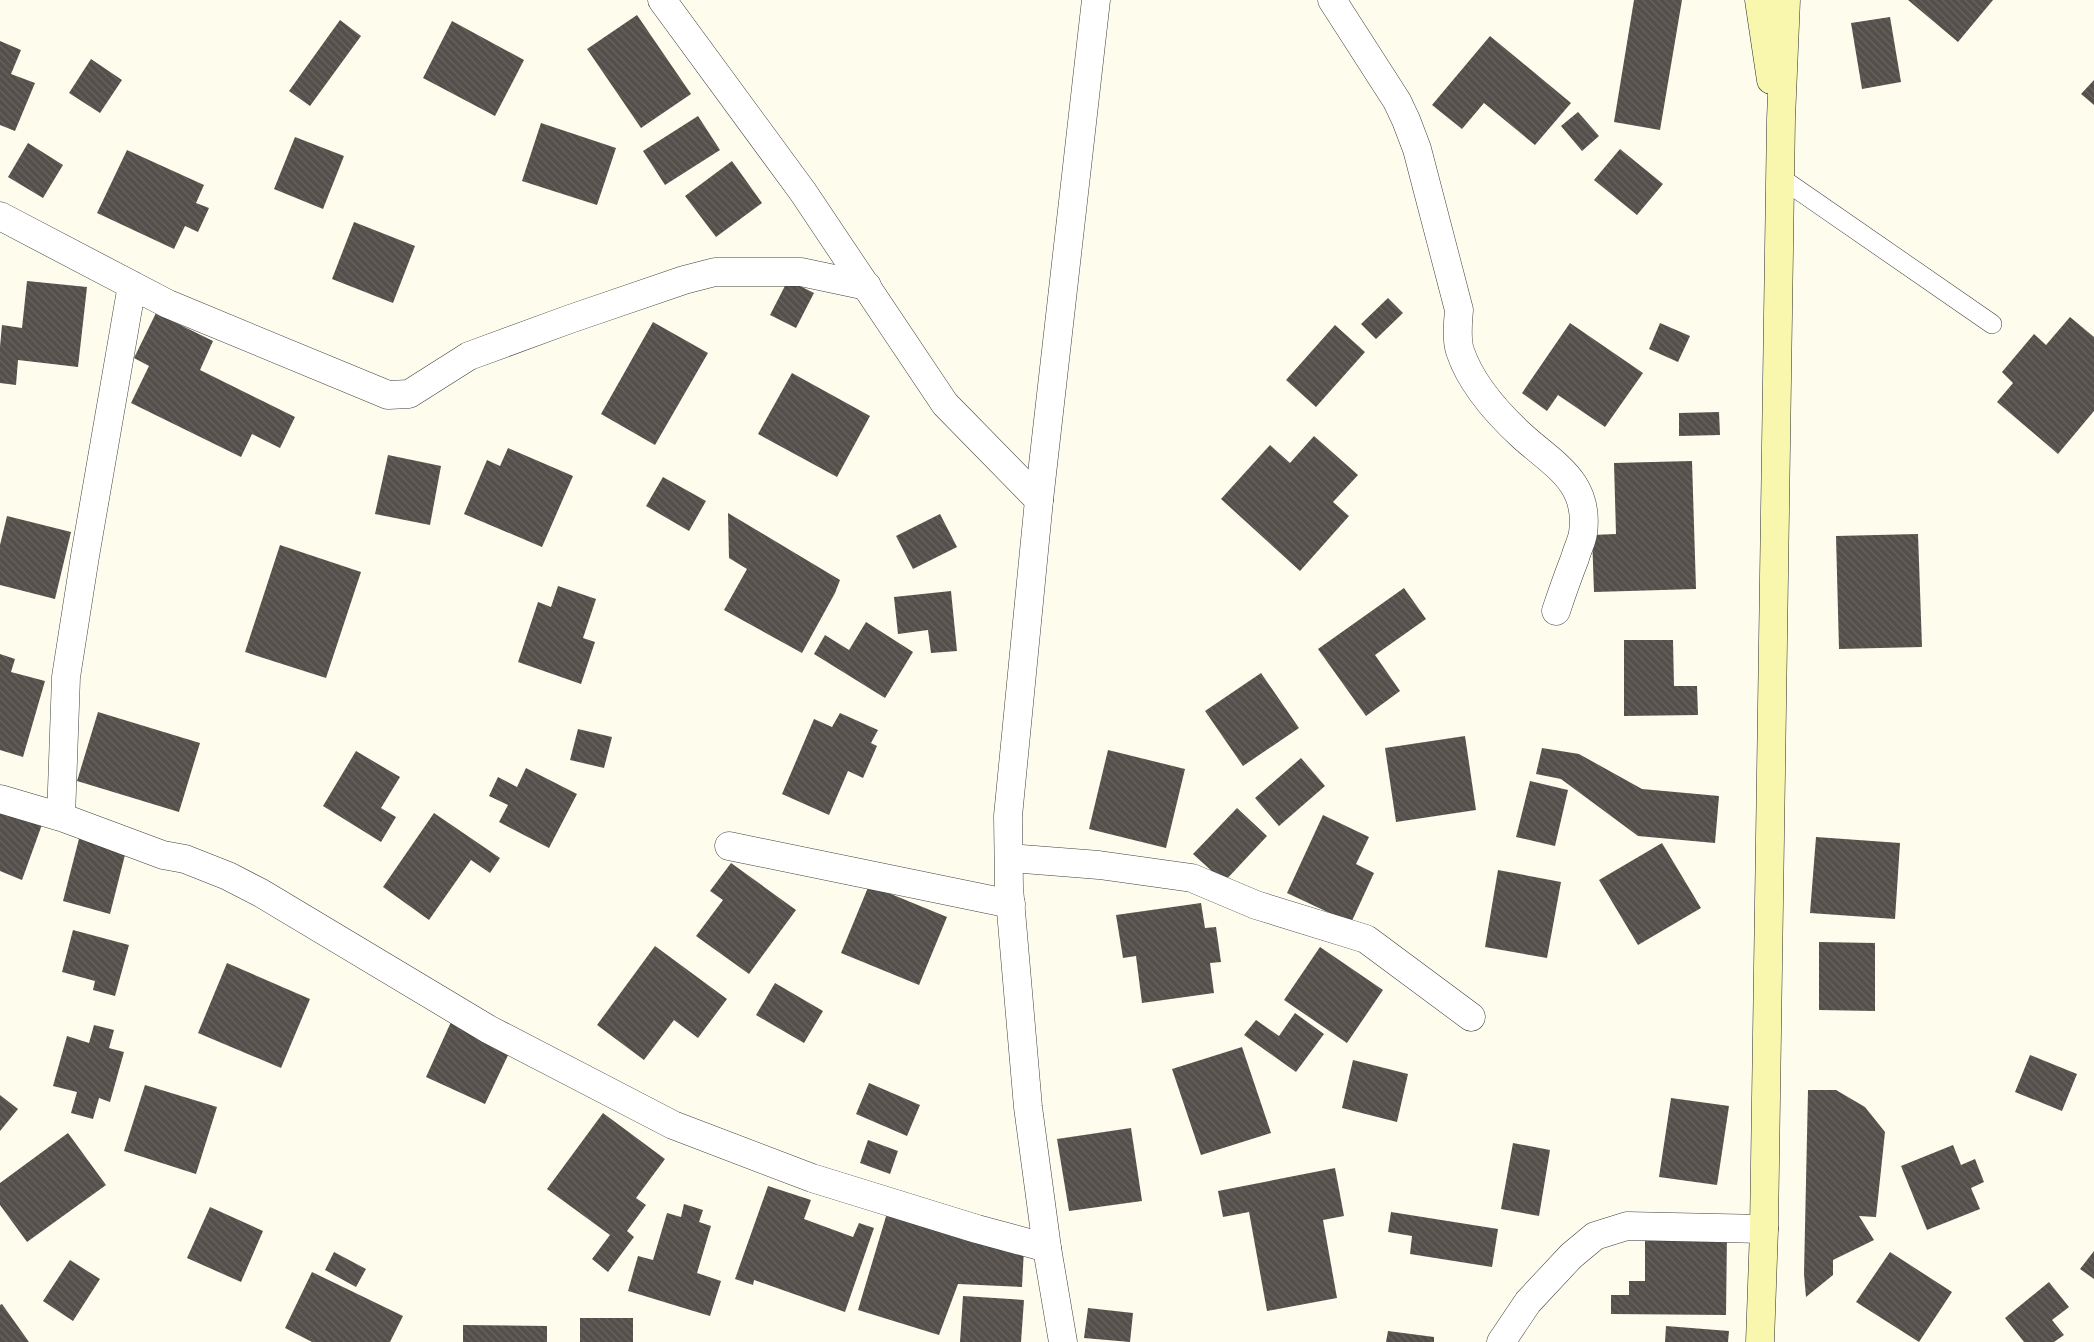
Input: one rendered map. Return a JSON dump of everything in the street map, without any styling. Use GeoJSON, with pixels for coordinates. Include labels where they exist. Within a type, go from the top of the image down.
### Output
{"type":"FeatureCollection","features":[{"type":"Feature","properties":{"kind":"main road"},"geometry":{"type":"LineString","coordinates":[[1759,0],[1768,66],[1780,118]]}},
{"type":"Feature","properties":{"kind":"main road"},"geometry":{"type":"LineString","coordinates":[[1760,1342],[1764,1229],[1781,178],[1780,118],[1786,0]]}},
{"type":"Feature","properties":{"kind":"street"},"geometry":{"type":"LineString","coordinates":[[662,0],[803,192],[946,404],[1039,500]]}},
{"type":"Feature","properties":{"kind":"street"},"geometry":{"type":"LineString","coordinates":[[1063,1342],[1047,1248],[1028,1107],[1011,904],[1008,816],[1039,500],[1096,0]]}},
{"type":"Feature","properties":{"kind":"street"},"geometry":{"type":"LineString","coordinates":[[1332,0],[1397,101],[1415,141],[1459,310],[1457,332],[1460,350],[1470,374],[1486,398],[1515,429],[1561,468],[1576,487],[1583,509],[1583,533],[1556,611]]}},
{"type":"Feature","properties":{"kind":"street"},"geometry":{"type":"LineString","coordinates":[[0,216],[168,304],[388,396],[409,394],[469,356],[684,280],[715,272],[801,272],[866,286]]}},
{"type":"Feature","properties":{"kind":"street"},"geometry":{"type":"LineString","coordinates":[[61,817],[66,678],[86,546],[132,285]]}},
{"type":"Feature","properties":{"kind":"street"},"geometry":{"type":"LineString","coordinates":[[0,800],[61,817],[163,855],[185,859],[228,876],[488,1029],[673,1125],[812,1178],[977,1229],[1047,1248]]}},
{"type":"Feature","properties":{"kind":"street"},"geometry":{"type":"LineString","coordinates":[[729,846],[1011,904]]}},
{"type":"Feature","properties":{"kind":"street"},"geometry":{"type":"LineString","coordinates":[[1009,858],[1099,865],[1192,878],[1256,905],[1366,939],[1471,1017]]}},
{"type":"Feature","properties":{"kind":"street"},"geometry":{"type":"LineString","coordinates":[[1501,1342],[1528,1302],[1571,1256],[1595,1236],[1627,1226],[1764,1229]]}},
{"type":"Feature","properties":{"kind":"lane"},"geometry":{"type":"LineString","coordinates":[[1781,178],[1992,324]]}},
{"type":"Feature","properties":{"kind":"building"},"geometry":{"type":"Polygon","coordinates":[[[1634,0],[1682,0],[1660,130],[1614,122],[1634,0]]]}},
{"type":"Feature","properties":{"kind":"building"},"geometry":{"type":"Polygon","coordinates":[[[1908,0],[1993,0],[1958,42],[1908,0]]]}},
{"type":"Feature","properties":{"kind":"building"},"geometry":{"type":"Polygon","coordinates":[[[637,15],[691,94],[641,128],[587,49],[637,15]]]}},
{"type":"Feature","properties":{"kind":"building"},"geometry":{"type":"Polygon","coordinates":[[[1890,17],[1901,82],[1862,89],[1851,23],[1890,17]]]}},
{"type":"Feature","properties":{"kind":"building"},"geometry":{"type":"Polygon","coordinates":[[[340,20],[361,36],[310,106],[289,91],[340,20]]]}},
{"type":"Feature","properties":{"kind":"building"},"geometry":{"type":"Polygon","coordinates":[[[452,21],[524,60],[495,116],[423,78],[452,21]]]}},
{"type":"Feature","properties":{"kind":"building"},"geometry":{"type":"Polygon","coordinates":[[[1490,36],[1571,103],[1535,145],[1484,103],[1462,129],[1432,105],[1490,36]]]}},
{"type":"Feature","properties":{"kind":"building"},"geometry":{"type":"Polygon","coordinates":[[[0,41],[21,50],[11,74],[35,83],[15,131],[0,125],[0,41]]]}},
{"type":"Feature","properties":{"kind":"building"},"geometry":{"type":"Polygon","coordinates":[[[91,59],[122,80],[100,113],[69,93],[91,59]]]}},
{"type":"Feature","properties":{"kind":"building"},"geometry":{"type":"Polygon","coordinates":[[[2094,80],[2094,105],[2081,94],[2094,80]]]}},
{"type":"Feature","properties":{"kind":"building"},"geometry":{"type":"Polygon","coordinates":[[[1578,112],[1599,136],[1582,151],[1561,126],[1578,112]]]}},
{"type":"Feature","properties":{"kind":"building"},"geometry":{"type":"Polygon","coordinates":[[[698,116],[720,150],[665,185],[643,151],[698,116]]]}},
{"type":"Feature","properties":{"kind":"building"},"geometry":{"type":"Polygon","coordinates":[[[541,123],[616,148],[597,205],[522,181],[541,123]]]}},
{"type":"Feature","properties":{"kind":"building"},"geometry":{"type":"Polygon","coordinates":[[[295,137],[344,156],[323,209],[274,189],[295,137]]]}},
{"type":"Feature","properties":{"kind":"building"},"geometry":{"type":"Polygon","coordinates":[[[28,143],[63,165],[43,198],[8,177],[28,143]]]}},
{"type":"Feature","properties":{"kind":"building"},"geometry":{"type":"Polygon","coordinates":[[[1620,149],[1663,184],[1637,215],[1594,180],[1620,149]]]}},
{"type":"Feature","properties":{"kind":"building"},"geometry":{"type":"Polygon","coordinates":[[[127,150],[204,185],[196,203],[209,208],[198,232],[185,226],[174,249],[97,213],[127,150]]]}},
{"type":"Feature","properties":{"kind":"building"},"geometry":{"type":"Polygon","coordinates":[[[732,161],[762,203],[716,237],[685,196],[732,161]]]}},
{"type":"Feature","properties":{"kind":"building"},"geometry":{"type":"Polygon","coordinates":[[[354,222],[415,246],[393,303],[332,279],[354,222]]]}},
{"type":"Feature","properties":{"kind":"building"},"geometry":{"type":"Polygon","coordinates":[[[788,280],[814,293],[796,328],[770,315],[788,280]]]}},
{"type":"Feature","properties":{"kind":"building"},"geometry":{"type":"Polygon","coordinates":[[[27,281],[87,287],[78,367],[18,360],[16,385],[0,383],[2,325],[22,328],[27,281]]]}},
{"type":"Feature","properties":{"kind":"building"},"geometry":{"type":"Polygon","coordinates":[[[1388,298],[1403,313],[1376,339],[1361,324],[1388,298]]]}},
{"type":"Feature","properties":{"kind":"building"},"geometry":{"type":"Polygon","coordinates":[[[156,313],[213,341],[200,370],[295,417],[280,448],[252,434],[241,457],[131,403],[149,366],[134,358],[156,313]]]}},
{"type":"Feature","properties":{"kind":"building"},"geometry":{"type":"Polygon","coordinates":[[[2070,317],[2094,337],[2094,411],[2058,454],[1997,402],[2013,383],[2002,372],[2034,334],[2046,345],[2070,317]]]}},
{"type":"Feature","properties":{"kind":"building"},"geometry":{"type":"Polygon","coordinates":[[[653,322],[708,353],[655,445],[601,414],[653,322]]]}},
{"type":"Feature","properties":{"kind":"building"},"geometry":{"type":"Polygon","coordinates":[[[1570,323],[1643,373],[1605,427],[1558,395],[1547,411],[1522,393],[1570,323]]]}},
{"type":"Feature","properties":{"kind":"building"},"geometry":{"type":"Polygon","coordinates":[[[1660,323],[1690,336],[1678,362],[1649,349],[1660,323]]]}},
{"type":"Feature","properties":{"kind":"building"},"geometry":{"type":"Polygon","coordinates":[[[1335,325],[1365,352],[1316,407],[1286,380],[1335,325]]]}},
{"type":"Feature","properties":{"kind":"building"},"geometry":{"type":"Polygon","coordinates":[[[792,373],[870,416],[837,477],[758,434],[792,373]]]}},
{"type":"Feature","properties":{"kind":"building"},"geometry":{"type":"Polygon","coordinates":[[[1719,412],[1720,435],[1679,436],[1679,413],[1719,412]]]}},
{"type":"Feature","properties":{"kind":"building"},"geometry":{"type":"Polygon","coordinates":[[[1314,436],[1358,475],[1333,502],[1349,516],[1300,571],[1221,499],[1270,445],[1290,463],[1314,436]]]}},
{"type":"Feature","properties":{"kind":"building"},"geometry":{"type":"Polygon","coordinates":[[[508,448],[573,476],[542,547],[464,514],[487,460],[500,466],[508,448]]]}},
{"type":"Feature","properties":{"kind":"building"},"geometry":{"type":"Polygon","coordinates":[[[388,455],[441,466],[430,525],[375,514],[388,455]]]}},
{"type":"Feature","properties":{"kind":"building"},"geometry":{"type":"Polygon","coordinates":[[[1692,461],[1696,589],[1594,592],[1592,535],[1616,534],[1614,463],[1692,461]]]}},
{"type":"Feature","properties":{"kind":"building"},"geometry":{"type":"Polygon","coordinates":[[[663,477],[706,501],[689,531],[646,506],[663,477]]]}},
{"type":"Feature","properties":{"kind":"building"},"geometry":{"type":"Polygon","coordinates":[[[728,513],[840,580],[835,593],[802,653],[724,610],[747,569],[729,558],[728,513]]]}},
{"type":"Feature","properties":{"kind":"building"},"geometry":{"type":"Polygon","coordinates":[[[940,514],[957,547],[913,569],[896,536],[940,514]]]}},
{"type":"Feature","properties":{"kind":"building"},"geometry":{"type":"Polygon","coordinates":[[[7,516],[71,532],[55,599],[0,585],[0,545],[7,516]]]}},
{"type":"Feature","properties":{"kind":"building"},"geometry":{"type":"Polygon","coordinates":[[[1918,534],[1922,647],[1839,649],[1836,536],[1918,534]]]}},
{"type":"Feature","properties":{"kind":"building"},"geometry":{"type":"Polygon","coordinates":[[[280,545],[361,572],[326,678],[245,652],[280,545]]]}},
{"type":"Feature","properties":{"kind":"building"},"geometry":{"type":"Polygon","coordinates":[[[558,586],[596,599],[583,638],[595,642],[581,684],[518,662],[538,602],[551,607],[558,586]]]}},
{"type":"Feature","properties":{"kind":"building"},"geometry":{"type":"Polygon","coordinates":[[[1404,588],[1426,619],[1375,655],[1400,691],[1366,716],[1318,649],[1404,588]]]}},
{"type":"Feature","properties":{"kind":"building"},"geometry":{"type":"Polygon","coordinates":[[[951,591],[957,651],[931,653],[928,630],[898,634],[894,597],[951,591]]]}},
{"type":"Feature","properties":{"kind":"building"},"geometry":{"type":"Polygon","coordinates":[[[866,622],[913,652],[885,698],[814,654],[825,635],[849,650],[866,622]]]}},
{"type":"Feature","properties":{"kind":"building"},"geometry":{"type":"Polygon","coordinates":[[[1624,640],[1673,640],[1674,686],[1697,686],[1698,715],[1624,716],[1624,640]]]}},
{"type":"Feature","properties":{"kind":"building"},"geometry":{"type":"Polygon","coordinates":[[[0,654],[15,659],[11,672],[45,681],[23,757],[0,750],[0,654]]]}},
{"type":"Feature","properties":{"kind":"building"},"geometry":{"type":"Polygon","coordinates":[[[1261,673],[1299,728],[1243,766],[1205,711],[1261,673]]]}},
{"type":"Feature","properties":{"kind":"building"},"geometry":{"type":"Polygon","coordinates":[[[98,712],[200,743],[179,812],[77,781],[98,712]]]}},
{"type":"Feature","properties":{"kind":"building"},"geometry":{"type":"Polygon","coordinates":[[[840,713],[878,730],[871,743],[877,746],[863,778],[848,771],[829,815],[782,794],[814,719],[832,727],[840,713]]]}},
{"type":"Feature","properties":{"kind":"building"},"geometry":{"type":"Polygon","coordinates":[[[578,729],[612,737],[604,768],[570,760],[578,729]]]}},
{"type":"Feature","properties":{"kind":"building"},"geometry":{"type":"Polygon","coordinates":[[[1465,736],[1476,810],[1396,822],[1385,748],[1465,736]]]}},
{"type":"Feature","properties":{"kind":"building"},"geometry":{"type":"Polygon","coordinates":[[[1542,748],[1579,754],[1642,789],[1719,796],[1715,843],[1638,836],[1561,779],[1536,774],[1542,748]]]}},
{"type":"Feature","properties":{"kind":"building"},"geometry":{"type":"Polygon","coordinates":[[[1108,750],[1185,769],[1166,848],[1089,829],[1108,750]]]}},
{"type":"Feature","properties":{"kind":"building"},"geometry":{"type":"Polygon","coordinates":[[[356,751],[400,777],[381,808],[396,817],[381,842],[323,806],[356,751]]]}},
{"type":"Feature","properties":{"kind":"building"},"geometry":{"type":"Polygon","coordinates":[[[1301,758],[1325,786],[1279,826],[1255,798],[1301,758]]]}},
{"type":"Feature","properties":{"kind":"building"},"geometry":{"type":"Polygon","coordinates":[[[526,768],[577,794],[549,848],[499,822],[508,805],[489,796],[498,777],[517,787],[526,768]]]}},
{"type":"Feature","properties":{"kind":"building"},"geometry":{"type":"Polygon","coordinates":[[[1530,781],[1568,790],[1555,846],[1516,837],[1530,781]]]}},
{"type":"Feature","properties":{"kind":"building"},"geometry":{"type":"Polygon","coordinates":[[[0,802],[44,819],[22,880],[0,871],[0,802]]]}},
{"type":"Feature","properties":{"kind":"building"},"geometry":{"type":"Polygon","coordinates":[[[1237,808],[1267,836],[1224,882],[1193,854],[1237,808]]]}},
{"type":"Feature","properties":{"kind":"building"},"geometry":{"type":"Polygon","coordinates":[[[434,813],[500,858],[490,873],[471,860],[429,920],[383,887],[434,813]]]}},
{"type":"Feature","properties":{"kind":"building"},"geometry":{"type":"Polygon","coordinates":[[[1323,815],[1369,837],[1356,864],[1374,873],[1351,923],[1287,893],[1323,815]]]}},
{"type":"Feature","properties":{"kind":"building"},"geometry":{"type":"Polygon","coordinates":[[[81,831],[128,843],[110,914],[63,901],[81,831]]]}},
{"type":"Feature","properties":{"kind":"building"},"geometry":{"type":"Polygon","coordinates":[[[1816,837],[1900,843],[1895,919],[1810,913],[1816,837]]]}},
{"type":"Feature","properties":{"kind":"building"},"geometry":{"type":"Polygon","coordinates":[[[1662,843],[1701,908],[1638,945],[1599,880],[1662,843]]]}},
{"type":"Feature","properties":{"kind":"building"},"geometry":{"type":"Polygon","coordinates":[[[731,863],[796,910],[749,974],[696,936],[723,900],[710,891],[731,863]]]}},
{"type":"Feature","properties":{"kind":"building"},"geometry":{"type":"Polygon","coordinates":[[[1498,870],[1561,882],[1547,958],[1485,947],[1498,870]]]}},
{"type":"Feature","properties":{"kind":"building"},"geometry":{"type":"Polygon","coordinates":[[[869,885],[947,917],[919,985],[841,953],[869,885]]]}},
{"type":"Feature","properties":{"kind":"building"},"geometry":{"type":"Polygon","coordinates":[[[1201,903],[1205,928],[1216,927],[1221,962],[1210,963],[1214,993],[1142,1003],[1136,956],[1123,958],[1116,915],[1201,903]]]}},
{"type":"Feature","properties":{"kind":"building"},"geometry":{"type":"Polygon","coordinates":[[[73,930],[129,945],[115,996],[93,990],[95,981],[62,972],[73,930]]]}},
{"type":"Feature","properties":{"kind":"building"},"geometry":{"type":"Polygon","coordinates":[[[1819,942],[1875,943],[1875,1011],[1819,1010],[1819,942]]]}},
{"type":"Feature","properties":{"kind":"building"},"geometry":{"type":"Polygon","coordinates":[[[655,946],[727,999],[698,1038],[674,1020],[644,1060],[597,1025],[655,946]]]}},
{"type":"Feature","properties":{"kind":"building"},"geometry":{"type":"Polygon","coordinates":[[[1320,947],[1383,990],[1347,1043],[1284,1000],[1320,947]]]}},
{"type":"Feature","properties":{"kind":"building"},"geometry":{"type":"Polygon","coordinates":[[[227,963],[310,999],[281,1068],[198,1033],[227,963]]]}},
{"type":"Feature","properties":{"kind":"building"},"geometry":{"type":"Polygon","coordinates":[[[775,983],[823,1011],[804,1043],[756,1015],[775,983]]]}},
{"type":"Feature","properties":{"kind":"building"},"geometry":{"type":"Polygon","coordinates":[[[1295,1013],[1324,1034],[1296,1072],[1244,1035],[1256,1020],[1279,1036],[1295,1013]]]}},
{"type":"Feature","properties":{"kind":"building"},"geometry":{"type":"Polygon","coordinates":[[[451,1022],[511,1049],[485,1104],[426,1077],[451,1022]]]}},
{"type":"Feature","properties":{"kind":"building"},"geometry":{"type":"Polygon","coordinates":[[[94,1025],[114,1030],[109,1048],[124,1052],[110,1102],[99,1098],[93,1119],[71,1113],[77,1092],[53,1086],[67,1036],[89,1043],[94,1025]]]}},
{"type":"Feature","properties":{"kind":"building"},"geometry":{"type":"Polygon","coordinates":[[[1242,1047],[1271,1133],[1201,1155],[1172,1069],[1242,1047]]]}},
{"type":"Feature","properties":{"kind":"building"},"geometry":{"type":"Polygon","coordinates":[[[2030,1055],[2077,1074],[2062,1111],[2015,1092],[2030,1055]]]}},
{"type":"Feature","properties":{"kind":"building"},"geometry":{"type":"Polygon","coordinates":[[[1353,1060],[1408,1074],[1397,1122],[1342,1108],[1353,1060]]]}},
{"type":"Feature","properties":{"kind":"building"},"geometry":{"type":"Polygon","coordinates":[[[869,1083],[920,1105],[907,1136],[856,1114],[869,1083]]]}},
{"type":"Feature","properties":{"kind":"building"},"geometry":{"type":"Polygon","coordinates":[[[145,1085],[217,1107],[196,1174],[124,1151],[145,1085]]]}},
{"type":"Feature","properties":{"kind":"building"},"geometry":{"type":"Polygon","coordinates":[[[1808,1090],[1836,1090],[1865,1107],[1885,1132],[1876,1217],[1859,1216],[1874,1240],[1833,1260],[1833,1275],[1806,1297],[1804,1274],[1808,1090]]]}},
{"type":"Feature","properties":{"kind":"building"},"geometry":{"type":"Polygon","coordinates":[[[0,1095],[18,1109],[0,1131],[0,1095]]]}},
{"type":"Feature","properties":{"kind":"building"},"geometry":{"type":"Polygon","coordinates":[[[1671,1098],[1729,1106],[1717,1185],[1659,1177],[1671,1098]]]}},
{"type":"Feature","properties":{"kind":"building"},"geometry":{"type":"Polygon","coordinates":[[[603,1113],[665,1159],[636,1198],[646,1205],[627,1231],[634,1237],[608,1272],[592,1259],[610,1235],[547,1189],[603,1113]]]}},
{"type":"Feature","properties":{"kind":"building"},"geometry":{"type":"Polygon","coordinates":[[[1131,1128],[1142,1201],[1069,1211],[1057,1139],[1131,1128]]]}},
{"type":"Feature","properties":{"kind":"building"},"geometry":{"type":"Polygon","coordinates":[[[68,1133],[106,1185],[27,1242],[0,1205],[0,1183],[68,1133]]]}},
{"type":"Feature","properties":{"kind":"building"},"geometry":{"type":"Polygon","coordinates":[[[868,1140],[898,1151],[890,1174],[860,1163],[868,1140]]]}},
{"type":"Feature","properties":{"kind":"building"},"geometry":{"type":"Polygon","coordinates":[[[1513,1143],[1550,1150],[1539,1216],[1501,1209],[1513,1143]]]}},
{"type":"Feature","properties":{"kind":"building"},"geometry":{"type":"Polygon","coordinates":[[[1953,1145],[1961,1165],[1975,1159],[1984,1182],[1971,1188],[1980,1209],[1927,1230],[1901,1166],[1953,1145]]]}},
{"type":"Feature","properties":{"kind":"building"},"geometry":{"type":"Polygon","coordinates":[[[1335,1168],[1344,1216],[1323,1220],[1337,1298],[1267,1311],[1249,1212],[1223,1217],[1218,1191],[1335,1168]]]}},
{"type":"Feature","properties":{"kind":"building"},"geometry":{"type":"Polygon","coordinates":[[[768,1186],[811,1200],[804,1219],[853,1237],[859,1223],[874,1228],[845,1312],[754,1280],[753,1285],[735,1279],[768,1186]]]}},
{"type":"Feature","properties":{"kind":"building"},"geometry":{"type":"Polygon","coordinates":[[[684,1204],[703,1210],[699,1222],[711,1226],[697,1273],[721,1281],[710,1316],[628,1291],[638,1256],[653,1260],[667,1213],[681,1217],[684,1204]]]}},
{"type":"Feature","properties":{"kind":"building"},"geometry":{"type":"Polygon","coordinates":[[[210,1207],[263,1231],[241,1282],[187,1258],[210,1207]]]}},
{"type":"Feature","properties":{"kind":"building"},"geometry":{"type":"Polygon","coordinates":[[[1391,1212],[1498,1229],[1492,1267],[1410,1254],[1412,1236],[1388,1232],[1391,1212]]]}},
{"type":"Feature","properties":{"kind":"building"},"geometry":{"type":"Polygon","coordinates":[[[887,1213],[1024,1248],[1022,1287],[958,1284],[939,1335],[858,1310],[887,1213]]]}},
{"type":"Feature","properties":{"kind":"building"},"geometry":{"type":"Polygon","coordinates":[[[1645,1232],[1727,1233],[1726,1315],[1611,1314],[1611,1295],[1629,1295],[1629,1281],[1645,1281],[1645,1232]]]}},
{"type":"Feature","properties":{"kind":"building"},"geometry":{"type":"Polygon","coordinates":[[[2094,1251],[2094,1279],[2080,1269],[2094,1251]]]}},
{"type":"Feature","properties":{"kind":"building"},"geometry":{"type":"Polygon","coordinates":[[[334,1252],[366,1269],[356,1287],[325,1270],[334,1252]]]}},
{"type":"Feature","properties":{"kind":"building"},"geometry":{"type":"Polygon","coordinates":[[[1890,1252],[1952,1292],[1919,1342],[1856,1302],[1890,1252]]]}},
{"type":"Feature","properties":{"kind":"building"},"geometry":{"type":"Polygon","coordinates":[[[70,1260],[100,1279],[73,1321],[43,1301],[70,1260]]]}},
{"type":"Feature","properties":{"kind":"building"},"geometry":{"type":"Polygon","coordinates":[[[312,1272],[403,1316],[390,1342],[312,1342],[285,1328],[312,1272]]]}},
{"type":"Feature","properties":{"kind":"building"},"geometry":{"type":"Polygon","coordinates":[[[2049,1282],[2069,1307],[2052,1320],[2064,1335],[2054,1342],[2024,1342],[2005,1318],[2049,1282]]]}},
{"type":"Feature","properties":{"kind":"building"},"geometry":{"type":"Polygon","coordinates":[[[963,1296],[1024,1300],[1021,1342],[960,1342],[963,1296]]]}},
{"type":"Feature","properties":{"kind":"building"},"geometry":{"type":"Polygon","coordinates":[[[2,1304],[29,1342],[0,1342],[0,1305],[2,1304]]]}},
{"type":"Feature","properties":{"kind":"building"},"geometry":{"type":"Polygon","coordinates":[[[1088,1308],[1133,1313],[1130,1342],[1084,1338],[1088,1308]]]}},
{"type":"Feature","properties":{"kind":"building"},"geometry":{"type":"Polygon","coordinates":[[[580,1318],[633,1318],[633,1342],[580,1342],[580,1318]]]}},
{"type":"Feature","properties":{"kind":"building"},"geometry":{"type":"Polygon","coordinates":[[[463,1325],[547,1326],[547,1342],[463,1342],[463,1325]]]}},
{"type":"Feature","properties":{"kind":"building"},"geometry":{"type":"Polygon","coordinates":[[[1666,1326],[1729,1331],[1728,1342],[1665,1342],[1666,1326]]]}},
{"type":"Feature","properties":{"kind":"building"},"geometry":{"type":"Polygon","coordinates":[[[1388,1331],[1434,1337],[1434,1342],[1386,1342],[1388,1331]]]}}]}
